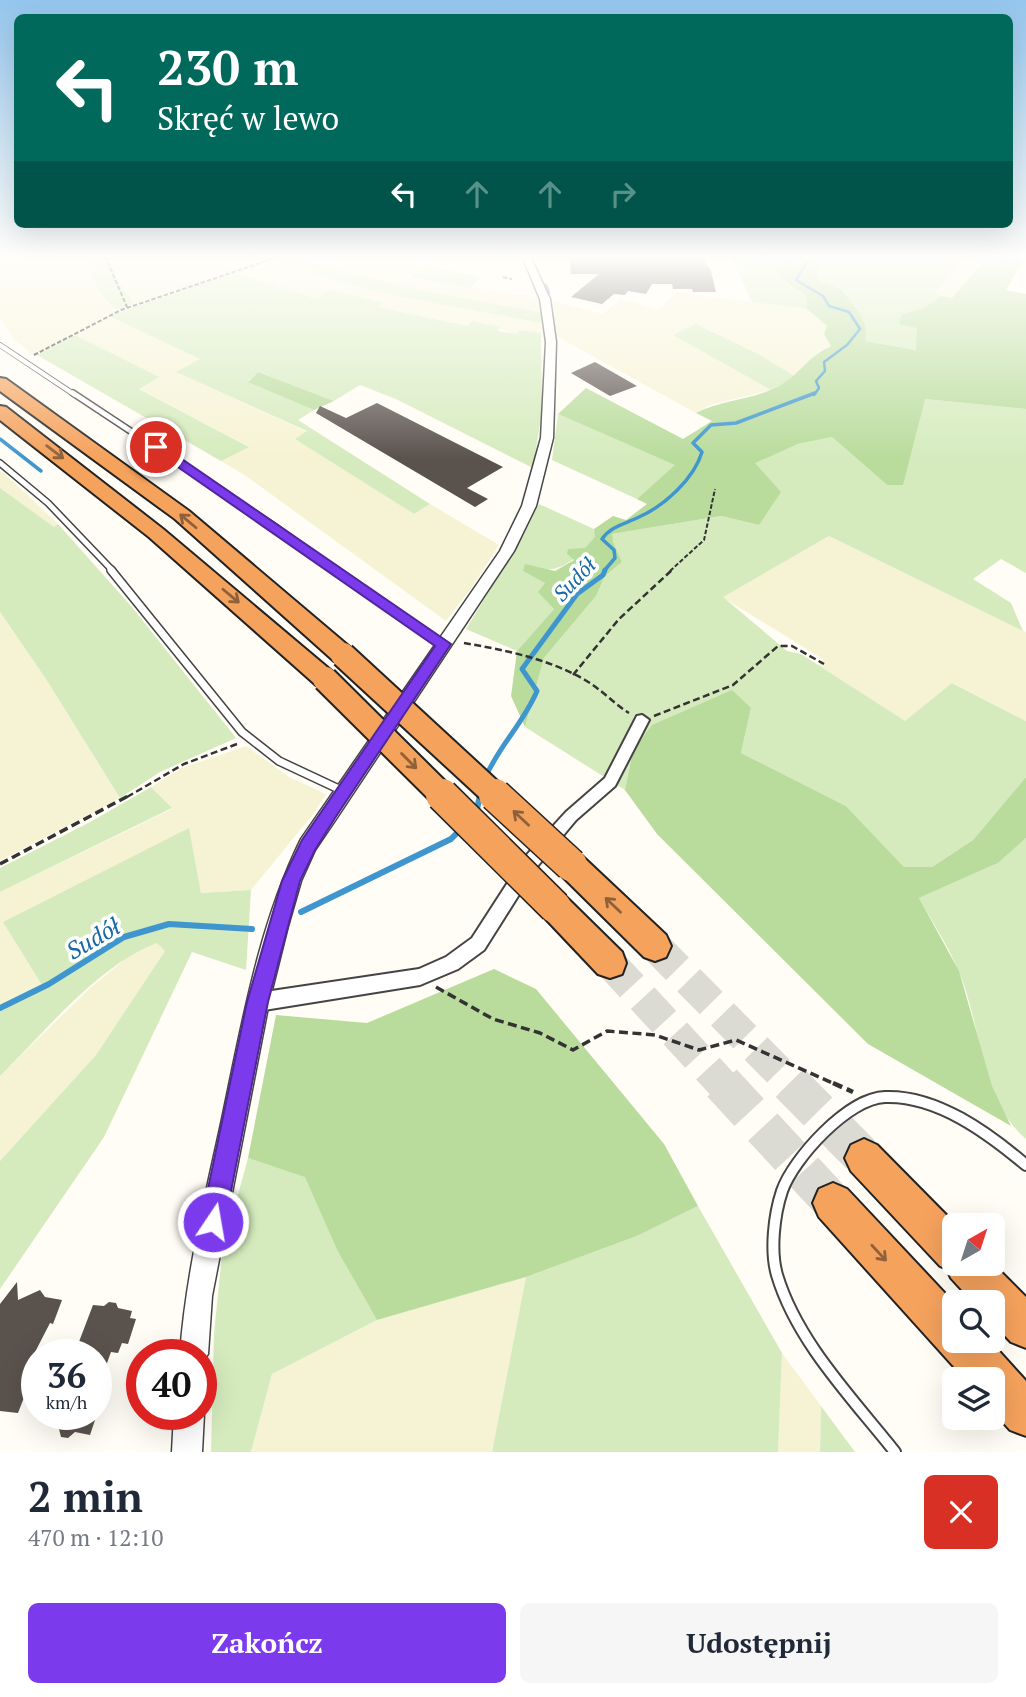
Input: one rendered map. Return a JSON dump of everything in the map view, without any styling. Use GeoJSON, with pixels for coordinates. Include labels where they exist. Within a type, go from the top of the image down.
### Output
{"type":"FeatureCollection","features":[{"type":"Feature","properties":{"kind":"highway"},"geometry":{"type":"LineString","coordinates":[[0,383],[182,516],[343,655],[655,946]]}},
{"type":"Feature","properties":{"kind":"highway"},"geometry":{"type":"LineString","coordinates":[[0,411],[146,524],[325,679],[610,963]]}},
{"type":"Feature","properties":{"kind":"highway"},"geometry":{"type":"LineString","coordinates":[[864,1158],[942,1239]]}},
{"type":"Feature","properties":{"kind":"highway"},"geometry":{"type":"LineString","coordinates":[[833,1203],[942,1322]]}},
{"type":"Feature","properties":{"kind":"highway"},"geometry":{"type":"LineString","coordinates":[[977,1276],[1026,1327]]}},
{"type":"Feature","properties":{"kind":"highway"},"geometry":{"type":"LineString","coordinates":[[971,1353],[1026,1414]]}},
{"type":"Feature","properties":{"kind":"street"},"geometry":{"type":"LineString","coordinates":[[195,1339],[198,1296],[258,1002],[291,881],[308,845],[507,551],[526,517],[541,473],[552,405],[549,324]]}},
{"type":"Feature","properties":{"kind":"street"},"geometry":{"type":"LineString","coordinates":[[258,1002],[420,977],[453,963],[478,944],[529,864],[570,816],[610,782],[642,720]]}},
{"type":"Feature","properties":{"kind":"street"},"geometry":{"type":"LineString","coordinates":[[187,1452],[189,1430]]}},
{"type":"Feature","properties":{"kind":"lane"},"geometry":{"type":"LineString","coordinates":[[0,345],[274,526],[401,617],[445,643]]}},
{"type":"Feature","properties":{"kind":"lane"},"geometry":{"type":"LineString","coordinates":[[0,463],[44,497],[131,592],[226,715],[250,739],[272,757],[343,791]]}},
{"type":"Feature","properties":{"kind":"lane"},"geometry":{"type":"LineString","coordinates":[[895,1452],[820,1356],[790,1305],[776,1273],[776,1228],[782,1189],[803,1155],[840,1117],[882,1097],[920,1104],[959,1116],[1003,1145],[1026,1165]]}},
{"type":"Feature","properties":{"kind":"path"},"geometry":{"type":"LineString","coordinates":[[26,360],[95,324]]}},
{"type":"Feature","properties":{"kind":"path"},"geometry":{"type":"LineString","coordinates":[[573,675],[590,649],[622,613],[704,540],[710,530],[711,499],[715,489]]}},
{"type":"Feature","properties":{"kind":"path"},"geometry":{"type":"LineString","coordinates":[[445,643],[492,647],[573,675],[642,720],[733,685],[778,646],[792,646],[824,664]]}},
{"type":"Feature","properties":{"kind":"path"},"geometry":{"type":"LineString","coordinates":[[0,864],[89,819],[184,764],[250,739]]}},
{"type":"Feature","properties":{"kind":"path"},"geometry":{"type":"LineString","coordinates":[[420,977],[493,1019],[540,1033],[573,1050],[607,1031],[655,1035],[699,1050],[736,1041],[871,1102]]}},
{"type":"Feature","properties":{"kind":"shaded area"},"geometry":{"type":"Polygon","coordinates":[[[4,324],[91,324],[33,355],[13,338],[4,324]]]}},
{"type":"Feature","properties":{"kind":"shaded area"},"geometry":{"type":"Polygon","coordinates":[[[95,324],[126,324],[201,359],[177,372],[307,432],[296,439],[414,514],[430,504],[499,545],[446,621],[246,476],[221,461],[248,446],[138,388],[158,377],[75,335],[95,324]]]}},
{"type":"Feature","properties":{"kind":"shaded area"},"geometry":{"type":"Polygon","coordinates":[[[482,324],[541,324],[541,333],[520,330],[517,334],[482,324]]]}},
{"type":"Feature","properties":{"kind":"shaded area"},"geometry":{"type":"Polygon","coordinates":[[[555,324],[824,324],[831,345],[818,352],[796,377],[762,356],[697,324],[674,335],[771,390],[710,405],[696,413],[556,336],[555,324]]]}},
{"type":"Feature","properties":{"kind":"shaded area"},"geometry":{"type":"Polygon","coordinates":[[[0,471],[58,524],[54,527],[0,488],[0,471]]]}},
{"type":"Feature","properties":{"kind":"shaded area"},"geometry":{"type":"Polygon","coordinates":[[[829,536],[1026,632],[1026,721],[953,683],[905,722],[818,665],[823,659],[722,597],[829,536]]]}},
{"type":"Feature","properties":{"kind":"shaded area"},"geometry":{"type":"Polygon","coordinates":[[[0,612],[46,679],[120,798],[0,861],[0,612]]]}},
{"type":"Feature","properties":{"kind":"shaded area"},"geometry":{"type":"Polygon","coordinates":[[[246,746],[289,777],[326,794],[314,813],[251,890],[201,893],[189,829],[4,922],[42,985],[0,1005],[0,892],[172,809],[151,787],[182,768],[246,746]]]}},
{"type":"Feature","properties":{"kind":"shaded area"},"geometry":{"type":"Polygon","coordinates":[[[157,943],[166,950],[96,1055],[0,1161],[0,1076],[90,988],[134,952],[157,943]]]}},
{"type":"Feature","properties":{"kind":"shaded area"},"geometry":{"type":"Polygon","coordinates":[[[526,1277],[492,1452],[251,1452],[272,1374],[377,1320],[526,1277]]]}},
{"type":"Feature","properties":{"kind":"shaded area"},"geometry":{"type":"Polygon","coordinates":[[[782,1353],[821,1406],[820,1452],[778,1452],[782,1353]]]}},
{"type":"Feature","properties":{"kind":"green space"},"geometry":{"type":"Polygon","coordinates":[[[125,324],[456,324],[467,326],[485,324],[500,327],[498,331],[517,334],[520,330],[541,333],[542,411],[533,468],[396,399],[360,385],[334,401],[258,372],[248,381],[314,410],[298,420],[430,504],[414,514],[295,439],[307,431],[176,372],[200,359],[125,324]]]}},
{"type":"Feature","properties":{"kind":"green space"},"geometry":{"type":"Polygon","coordinates":[[[696,324],[762,356],[796,377],[771,390],[673,335],[696,324]]]}},
{"type":"Feature","properties":{"kind":"green space"},"geometry":{"type":"Polygon","coordinates":[[[824,324],[864,324],[865,341],[916,350],[917,328],[899,324],[1026,324],[1026,409],[925,399],[903,485],[887,485],[832,437],[798,444],[755,463],[781,492],[759,525],[721,516],[612,534],[622,562],[605,576],[596,596],[544,658],[525,727],[511,696],[517,651],[554,609],[538,592],[545,583],[523,571],[525,564],[555,571],[574,560],[567,554],[568,549],[585,548],[595,537],[594,529],[613,516],[626,520],[647,504],[637,499],[675,465],[558,414],[586,388],[683,439],[712,421],[696,413],[715,405],[765,392],[791,378],[822,350],[831,346],[824,334],[827,326],[824,324]]]}},
{"type":"Feature","properties":{"kind":"green space"},"geometry":{"type":"Polygon","coordinates":[[[862,324],[920,324],[917,350],[865,341],[862,324]]]}},
{"type":"Feature","properties":{"kind":"green space"},"geometry":{"type":"Polygon","coordinates":[[[75,335],[159,377],[139,389],[249,447],[221,461],[37,355],[75,335]]]}},
{"type":"Feature","properties":{"kind":"green space"},"geometry":{"type":"Polygon","coordinates":[[[258,372],[334,401],[314,410],[248,382],[258,372]]]}},
{"type":"Feature","properties":{"kind":"green space"},"geometry":{"type":"Polygon","coordinates":[[[925,399],[1026,409],[1026,573],[1001,559],[973,579],[1011,603],[1023,631],[829,536],[723,597],[787,651],[801,654],[905,721],[952,683],[1026,721],[1026,777],[973,840],[932,867],[904,867],[846,806],[741,753],[751,708],[633,750],[625,790],[525,727],[544,658],[596,596],[605,576],[622,562],[612,542],[612,534],[721,516],[759,525],[754,463],[798,444],[832,437],[887,485],[925,399]]]}},
{"type":"Feature","properties":{"kind":"green space"},"geometry":{"type":"Polygon","coordinates":[[[558,414],[676,465],[637,499],[552,460],[558,414]]]}},
{"type":"Feature","properties":{"kind":"green space"},"geometry":{"type":"Polygon","coordinates":[[[0,488],[54,527],[58,524],[131,606],[236,738],[160,772],[120,798],[46,679],[0,612],[0,488]]]}},
{"type":"Feature","properties":{"kind":"green space"},"geometry":{"type":"Polygon","coordinates":[[[539,504],[594,529],[596,537],[579,555],[564,565],[548,570],[523,571],[546,583],[554,609],[517,651],[466,629],[523,536],[539,504]]]}},
{"type":"Feature","properties":{"kind":"green space"},"geometry":{"type":"Polygon","coordinates":[[[732,690],[751,708],[741,753],[846,806],[904,867],[932,867],[973,840],[1026,777],[1026,838],[998,863],[919,898],[959,971],[992,1086],[1011,1126],[868,1044],[657,834],[625,790],[633,750],[652,725],[732,690]]]}},
{"type":"Feature","properties":{"kind":"green space"},"geometry":{"type":"Polygon","coordinates":[[[151,787],[172,808],[0,892],[0,868],[151,787]]]}},
{"type":"Feature","properties":{"kind":"green space"},"geometry":{"type":"Polygon","coordinates":[[[189,828],[201,893],[251,890],[246,970],[192,952],[104,1137],[0,1289],[0,1161],[96,1055],[165,951],[157,943],[114,967],[73,1001],[0,1076],[0,1005],[42,985],[3,922],[189,828]]]}},
{"type":"Feature","properties":{"kind":"green space"},"geometry":{"type":"Polygon","coordinates":[[[1026,838],[1026,1139],[999,1103],[990,1082],[958,970],[919,898],[998,863],[1026,838]]]}},
{"type":"Feature","properties":{"kind":"green space"},"geometry":{"type":"Polygon","coordinates":[[[494,969],[536,989],[664,1144],[698,1206],[637,1236],[526,1277],[377,1320],[337,1250],[305,1177],[248,1158],[276,1015],[367,1023],[494,969]]]}},
{"type":"Feature","properties":{"kind":"green space"},"geometry":{"type":"Polygon","coordinates":[[[248,1158],[305,1176],[337,1250],[377,1320],[272,1374],[251,1452],[211,1452],[212,1430],[217,1430],[217,1339],[214,1339],[214,1334],[222,1254],[248,1158]]]}},
{"type":"Feature","properties":{"kind":"green space"},"geometry":{"type":"Polygon","coordinates":[[[698,1206],[782,1353],[778,1452],[492,1452],[526,1277],[637,1236],[698,1206]]]}},
{"type":"Feature","properties":{"kind":"green space"},"geometry":{"type":"Polygon","coordinates":[[[821,1406],[855,1452],[820,1452],[821,1406]]]}},
{"type":"Feature","properties":{"kind":"building"},"geometry":{"type":"Polygon","coordinates":[[[595,362],[637,386],[610,396],[571,373],[595,362]]]}},
{"type":"Feature","properties":{"kind":"building"},"geometry":{"type":"Polygon","coordinates":[[[377,403],[503,467],[467,488],[488,499],[475,507],[316,413],[320,406],[346,418],[377,403]]]}},
{"type":"Feature","properties":{"kind":"building"},"geometry":{"type":"Polygon","coordinates":[[[17,1282],[18,1300],[40,1290],[45,1297],[62,1300],[53,1324],[50,1323],[42,1339],[21,1339],[21,1405],[18,1413],[0,1411],[0,1304],[17,1282]]]}},
{"type":"Feature","properties":{"kind":"building"},"geometry":{"type":"Polygon","coordinates":[[[109,1302],[116,1303],[118,1308],[132,1311],[130,1318],[136,1319],[130,1339],[126,1339],[126,1344],[122,1343],[118,1353],[112,1352],[112,1339],[80,1339],[93,1305],[104,1306],[109,1302]]]}},
{"type":"Feature","properties":{"kind":"building"},"geometry":{"type":"Polygon","coordinates":[[[59,1430],[92,1430],[90,1435],[75,1432],[68,1438],[61,1437],[59,1430]]]}},
{"type":"Feature","properties":{"kind":"waterway","name":"Sudół"},"geometry":{"type":"LineString","coordinates":[[814,395],[819,388],[816,381],[825,371],[824,362],[847,345],[860,329],[857,324]]}},
{"type":"Feature","properties":{"kind":"waterway","name":"Sudół"},"geometry":{"type":"LineString","coordinates":[[604,571],[615,558],[614,550],[602,539],[614,528],[649,512],[677,491],[692,472],[702,452],[693,443],[711,425],[736,423],[815,393]]}},
{"type":"Feature","properties":{"kind":"waterway"},"geometry":{"type":"LineString","coordinates":[[0,439],[41,471]]}},
{"type":"Feature","properties":{"kind":"waterway","name":"Sudół"},"geometry":{"type":"LineString","coordinates":[[486,776],[537,691],[522,669],[577,594],[603,575],[605,570]]}},
{"type":"Feature","properties":{"kind":"waterway","name":"Sudół"},"geometry":{"type":"LineString","coordinates":[[480,797],[481,793]]}},
{"type":"Feature","properties":{"kind":"waterway","name":"Sudół"},"geometry":{"type":"LineString","coordinates":[[476,814],[480,795]]}},
{"type":"Feature","properties":{"kind":"waterway","name":"Sudół"},"geometry":{"type":"LineString","coordinates":[[301,912],[451,839],[462,828]]}},
{"type":"Feature","properties":{"kind":"waterway","name":"Sudół"},"geometry":{"type":"LineString","coordinates":[[0,1008],[49,984],[124,937],[169,924],[252,929]]}},
{"type":"Feature","properties":{"kind":"tunnel"},"geometry":{"type":"LineString","coordinates":[[655,946],[792,1085]]}},
{"type":"Feature","properties":{"kind":"tunnel"},"geometry":{"type":"LineString","coordinates":[[610,963],[723,1085]]}},
{"type":"Feature","properties":{"kind":"tunnel"},"geometry":{"type":"LineString","coordinates":[[722,1083],[833,1203]]}},
{"type":"Feature","properties":{"kind":"tunnel"},"geometry":{"type":"LineString","coordinates":[[790,1083],[864,1158]]}},
{"type":"Feature","properties":{"kind":"route"},"geometry":{"type":"LineString","coordinates":[[156,447],[444,644],[308,845],[291,881],[276,926],[258,1002],[213,1222]]}}]}
